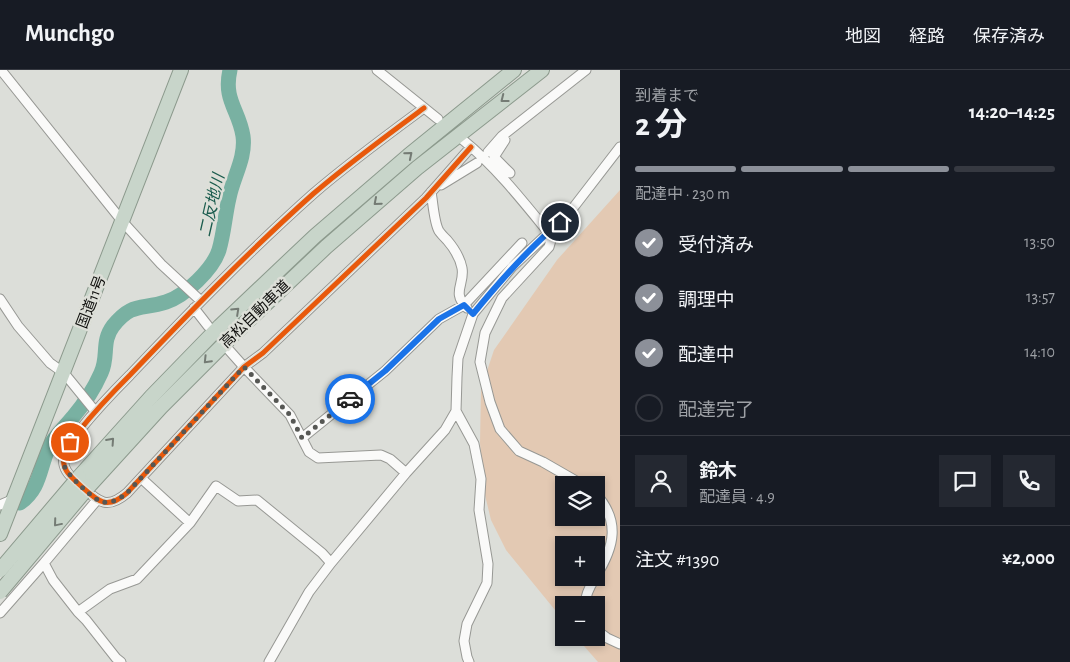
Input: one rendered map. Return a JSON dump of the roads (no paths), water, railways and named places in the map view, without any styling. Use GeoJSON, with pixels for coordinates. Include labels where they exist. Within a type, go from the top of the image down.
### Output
{"type":"FeatureCollection","features":[{"type":"Feature","properties":{"kind":"highway","name":"国道11号"},"geometry":{"type":"LineString","coordinates":[[0,534],[181,70]]}},
{"type":"Feature","properties":{"kind":"highway","name":"高松自動車道"},"geometry":{"type":"LineString","coordinates":[[0,592],[84,481],[151,397],[220,326],[315,236],[408,156],[514,70]]}},
{"type":"Feature","properties":{"kind":"highway","name":"高松自動車道"},"geometry":{"type":"LineString","coordinates":[[0,570],[84,481],[161,407],[230,336],[326,247],[417,168],[542,70]]}},
{"type":"Feature","properties":{"kind":"street"},"geometry":{"type":"LineString","coordinates":[[1,70],[122,221],[162,264],[201,301]]}},
{"type":"Feature","properties":{"kind":"street"},"geometry":{"type":"LineString","coordinates":[[377,70],[438,119]]}},
{"type":"Feature","properties":{"kind":"street"},"geometry":{"type":"LineString","coordinates":[[488,152],[502,136],[586,70]]}},
{"type":"Feature","properties":{"kind":"street"},"geometry":{"type":"LineString","coordinates":[[424,108],[371,147],[314,193],[249,253],[194,308],[95,412],[70,442],[64,455],[64,466],[67,473],[97,500],[109,502],[127,493],[244,367],[263,353],[432,191],[471,146]]}},
{"type":"Feature","properties":{"kind":"street"},"geometry":{"type":"LineString","coordinates":[[508,132],[507,137],[494,157],[510,173]]}},
{"type":"Feature","properties":{"kind":"street"},"geometry":{"type":"LineString","coordinates":[[463,140],[486,160],[509,186],[548,232],[551,240],[549,247],[502,298],[485,334],[480,362],[490,402],[500,429],[519,451],[567,476]]}},
{"type":"Feature","properties":{"kind":"street"},"geometry":{"type":"LineString","coordinates":[[269,662],[309,592],[406,473],[444,430],[456,411],[458,358],[473,314],[512,267],[574,208],[620,147]]}},
{"type":"Feature","properties":{"kind":"street"},"geometry":{"type":"LineString","coordinates":[[432,191],[477,163]]}},
{"type":"Feature","properties":{"kind":"street"},"geometry":{"type":"LineString","coordinates":[[432,191],[437,227],[454,250],[462,267],[459,297],[461,302],[473,314]]}},
{"type":"Feature","properties":{"kind":"street"},"geometry":{"type":"LineString","coordinates":[[302,438],[385,371],[439,319],[464,305],[522,243]]}},
{"type":"Feature","properties":{"kind":"street"},"geometry":{"type":"LineString","coordinates":[[0,299],[18,326],[50,363],[64,373],[95,412]]}},
{"type":"Feature","properties":{"kind":"street"},"geometry":{"type":"LineString","coordinates":[[194,308],[208,326]]}},
{"type":"Feature","properties":{"kind":"street"},"geometry":{"type":"LineString","coordinates":[[228,349],[290,415],[309,452],[318,458],[381,455],[390,459],[406,473]]}},
{"type":"Feature","properties":{"kind":"street"},"geometry":{"type":"LineString","coordinates":[[456,411],[474,444],[481,479],[479,510],[488,564],[487,583],[467,624],[464,640],[466,657],[469,662]]}},
{"type":"Feature","properties":{"kind":"street"},"geometry":{"type":"LineString","coordinates":[[141,478],[190,523]]}},
{"type":"Feature","properties":{"kind":"street"},"geometry":{"type":"LineString","coordinates":[[78,612],[110,590],[137,579],[190,523],[216,486],[238,501],[257,500],[322,553],[331,563]]}},
{"type":"Feature","properties":{"kind":"street"},"geometry":{"type":"LineString","coordinates":[[0,505],[14,498]]}},
{"type":"Feature","properties":{"kind":"street"},"geometry":{"type":"LineString","coordinates":[[0,614],[97,500]]}},
{"type":"Feature","properties":{"kind":"street"},"geometry":{"type":"LineString","coordinates":[[605,501],[616,517],[618,534],[605,562]]}},
{"type":"Feature","properties":{"kind":"street"},"geometry":{"type":"LineString","coordinates":[[44,563],[53,580],[121,662]]}},
{"type":"Feature","properties":{"kind":"street"},"geometry":{"type":"LineString","coordinates":[[605,637],[620,644]]}},
{"type":"Feature","properties":{"kind":"waterway","name":"二反地川"},"geometry":{"type":"LineString","coordinates":[[20,503],[36,484],[51,443],[81,407],[95,385],[105,361],[107,338],[113,326],[120,318],[132,310],[166,302],[190,288],[205,273],[216,257],[221,244],[231,190],[243,152],[241,127],[230,97],[228,80],[230,70]]}}]}
